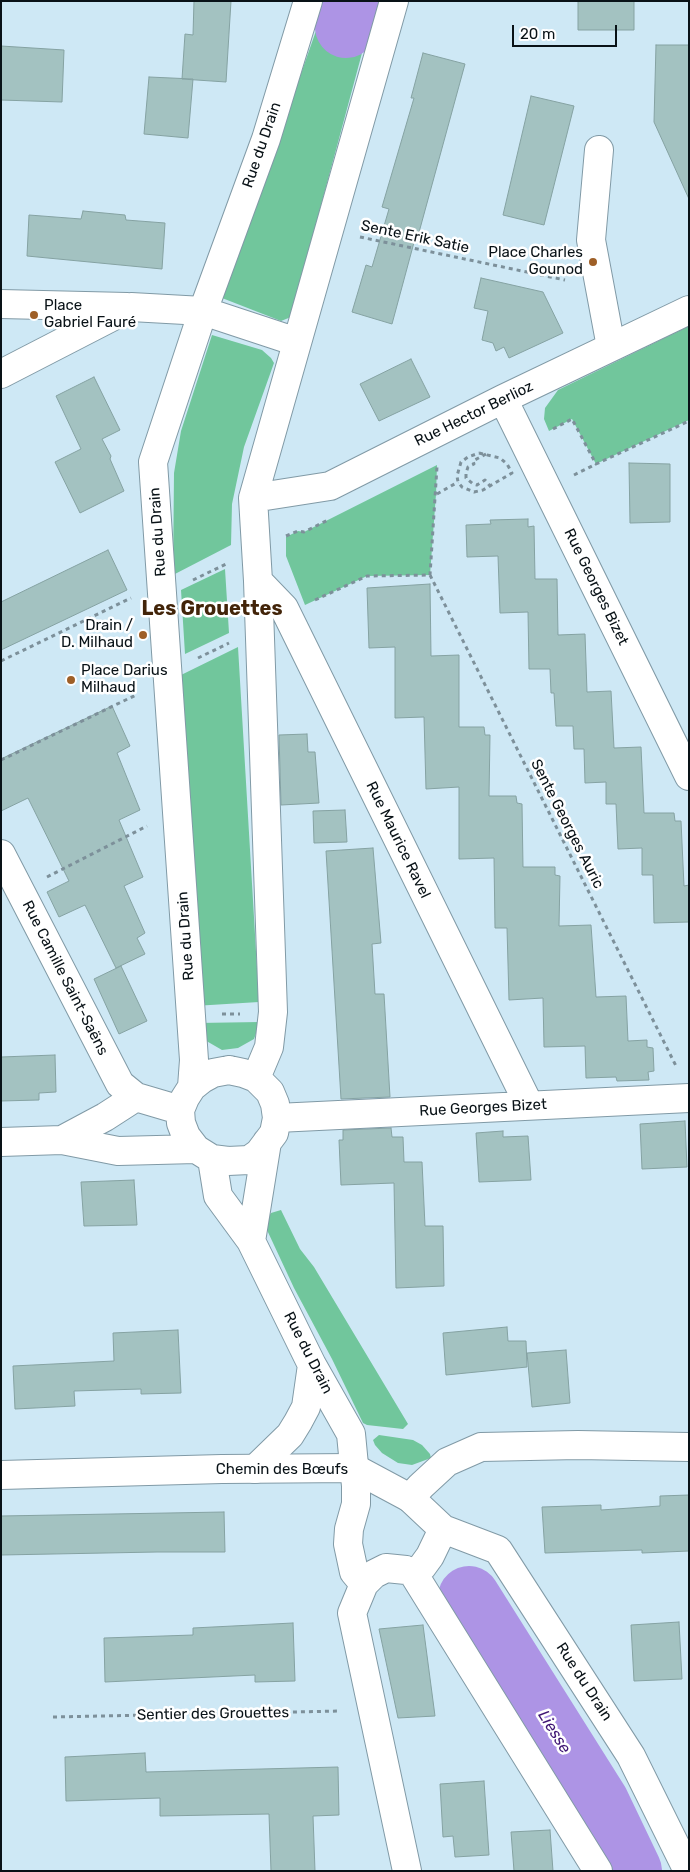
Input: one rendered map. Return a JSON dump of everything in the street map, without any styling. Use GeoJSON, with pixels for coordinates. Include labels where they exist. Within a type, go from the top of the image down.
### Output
{"type":"FeatureCollection","features":[{"type":"Feature","properties":{"kind":"street","name":"Rue du Drain"},"geometry":{"type":"LineString","coordinates":[[186,1098],[194,1060],[153,462],[203,311],[266,139],[308,1]]}},
{"type":"Feature","properties":{"kind":"street"},"geometry":{"type":"LineString","coordinates":[[256,1078],[269,1046],[274,1012],[258,581],[253,498],[394,1]]}},
{"type":"Feature","properties":{"kind":"street"},"geometry":{"type":"LineString","coordinates":[[599,150],[591,240],[611,347]]}},
{"type":"Feature","properties":{"kind":"street"},"geometry":{"type":"LineString","coordinates":[[1,304],[131,307],[203,311],[297,342]]}},
{"type":"Feature","properties":{"kind":"street"},"geometry":{"type":"LineString","coordinates":[[1,374],[131,307]]}},
{"type":"Feature","properties":{"kind":"street","name":"Rue Hector Berlioz"},"geometry":{"type":"LineString","coordinates":[[253,498],[330,486],[503,399],[689,310]]}},
{"type":"Feature","properties":{"kind":"street","name":"Rue Georges Bizet"},"geometry":{"type":"LineString","coordinates":[[503,399],[689,776]]}},
{"type":"Feature","properties":{"kind":"street","name":"Rue Maurice Ravel"},"geometry":{"type":"LineString","coordinates":[[258,581],[284,608],[529,1105]]}},
{"type":"Feature","properties":{"kind":"street","name":"Rue Camille Saint-Saëns"},"geometry":{"type":"LineString","coordinates":[[1,854],[120,1084],[136,1097]]}},
{"type":"Feature","properties":{"kind":"street"},"geometry":{"type":"LineString","coordinates":[[204,1154],[186,1136],[181,1124],[186,1098],[202,1079],[213,1074],[229,1070],[256,1078],[270,1092],[275,1104],[252,1240]]}},
{"type":"Feature","properties":{"kind":"street","name":"Rue Georges Bizet"},"geometry":{"type":"LineString","coordinates":[[272,1130],[529,1105],[684,1086]]}},
{"type":"Feature","properties":{"kind":"street"},"geometry":{"type":"LineString","coordinates":[[62,1140],[105,1117],[136,1097],[186,1098]]}},
{"type":"Feature","properties":{"kind":"street"},"geometry":{"type":"LineString","coordinates":[[1,1142],[62,1140],[118,1151],[204,1154],[228,1161],[249,1160],[259,1153],[272,1130]]}},
{"type":"Feature","properties":{"kind":"street","name":"Rue du Drain"},"geometry":{"type":"LineString","coordinates":[[204,1154],[218,1196],[252,1240],[312,1365],[351,1434],[356,1504],[349,1529],[348,1544],[354,1572],[364,1584]]}},
{"type":"Feature","properties":{"kind":"street"},"geometry":{"type":"LineString","coordinates":[[254,1469],[290,1435],[298,1422],[306,1407],[312,1365]]}},
{"type":"Feature","properties":{"kind":"street"},"geometry":{"type":"LineString","coordinates":[[410,1498],[447,1462],[481,1448],[578,1445],[689,1447]]}},
{"type":"Feature","properties":{"kind":"street","name":"Chemin des Bœufs"},"geometry":{"type":"LineString","coordinates":[[1,1475],[354,1468],[410,1498],[443,1529]]}},
{"type":"Feature","properties":{"kind":"street","name":"Rue du Drain"},"geometry":{"type":"LineString","coordinates":[[443,1529],[498,1550],[631,1756],[688,1871]]}},
{"type":"Feature","properties":{"kind":"street"},"geometry":{"type":"LineString","coordinates":[[413,1573],[427,1562],[443,1529]]}},
{"type":"Feature","properties":{"kind":"street"},"geometry":{"type":"LineString","coordinates":[[407,1871],[352,1613],[364,1584],[374,1574],[386,1568],[406,1570],[413,1573],[598,1871]]}},
{"type":"Feature","properties":{"kind":"path","name":"Sente Erik Satie"},"geometry":{"type":"LineString","coordinates":[[358,237],[565,280]]}},
{"type":"Feature","properties":{"kind":"path"},"geometry":{"type":"LineString","coordinates":[[549,430],[572,419],[596,464]]}},
{"type":"Feature","properties":{"kind":"path"},"geometry":{"type":"LineString","coordinates":[[570,478],[689,421]]}},
{"type":"Feature","properties":{"kind":"path"},"geometry":{"type":"LineString","coordinates":[[475,454],[486,454],[503,460],[512,473],[483,490],[474,492],[462,487],[458,482],[458,470],[461,462],[475,454]]}},
{"type":"Feature","properties":{"kind":"path"},"geometry":{"type":"LineString","coordinates":[[486,454],[473,461],[474,464],[468,467],[466,478],[477,485],[485,480],[490,486]]}},
{"type":"Feature","properties":{"kind":"path"},"geometry":{"type":"LineString","coordinates":[[287,615],[367,576],[430,575],[437,465],[429,469]]}},
{"type":"Feature","properties":{"kind":"path"},"geometry":{"type":"LineString","coordinates":[[436,494],[458,482]]}},
{"type":"Feature","properties":{"kind":"path"},"geometry":{"type":"LineString","coordinates":[[1,661],[140,594],[140,604],[298,531],[304,532],[330,519]]}},
{"type":"Feature","properties":{"kind":"path","name":"Sente Georges Auric"},"geometry":{"type":"LineString","coordinates":[[430,575],[684,1086]]}},
{"type":"Feature","properties":{"kind":"path"},"geometry":{"type":"LineString","coordinates":[[1,760],[148,689],[148,682],[168,673]]}},
{"type":"Feature","properties":{"kind":"path"},"geometry":{"type":"LineString","coordinates":[[20,890],[178,811]]}},
{"type":"Feature","properties":{"kind":"path"},"geometry":{"type":"LineString","coordinates":[[191,1016],[274,1012]]}},
{"type":"Feature","properties":{"kind":"path","name":"Sentier des Grouettes"},"geometry":{"type":"LineString","coordinates":[[53,1717],[373,1710]]}},
{"type":"Feature","properties":{"kind":"green space"},"geometry":{"type":"Polygon","coordinates":[[[323,11],[369,27],[291,317],[281,321],[222,298],[323,11]]]}},
{"type":"Feature","properties":{"kind":"green space"},"geometry":{"type":"Polygon","coordinates":[[[689,326],[689,420],[596,464],[572,419],[549,431],[544,419],[545,408],[558,390],[689,326]]]}},
{"type":"Feature","properties":{"kind":"green space"},"geometry":{"type":"Polygon","coordinates":[[[212,335],[262,350],[274,363],[244,447],[232,504],[231,545],[173,575],[174,473],[181,431],[212,335]]]}},
{"type":"Feature","properties":{"kind":"green space"},"geometry":{"type":"Polygon","coordinates":[[[437,465],[430,575],[367,576],[305,605],[286,556],[286,537],[298,531],[304,532],[437,465]]]}},
{"type":"Feature","properties":{"kind":"green space"},"geometry":{"type":"Polygon","coordinates":[[[225,569],[229,633],[185,654],[181,590],[225,569]]]}},
{"type":"Feature","properties":{"kind":"green space"},"geometry":{"type":"Polygon","coordinates":[[[238,647],[259,1002],[194,1006],[179,676],[238,647]]]}},
{"type":"Feature","properties":{"kind":"green space"},"geometry":{"type":"Polygon","coordinates":[[[260,1022],[254,1039],[238,1048],[222,1050],[203,1039],[197,1023],[260,1022]]]}},
{"type":"Feature","properties":{"kind":"green space"},"geometry":{"type":"Polygon","coordinates":[[[281,1210],[300,1249],[314,1267],[408,1424],[403,1429],[363,1423],[332,1359],[294,1288],[267,1230],[266,1221],[271,1213],[281,1210]]]}},
{"type":"Feature","properties":{"kind":"green space"},"geometry":{"type":"Polygon","coordinates":[[[379,1435],[413,1440],[422,1445],[431,1458],[412,1465],[398,1463],[382,1453],[375,1445],[373,1440],[379,1435]]]}},
{"type":"Feature","properties":{"kind":"building"},"geometry":{"type":"Polygon","coordinates":[[[194,1],[231,1],[226,82],[182,79],[185,34],[193,35],[194,1]]]}},
{"type":"Feature","properties":{"kind":"building"},"geometry":{"type":"Polygon","coordinates":[[[578,1],[634,1],[634,30],[578,30],[578,1]]]}},
{"type":"Feature","properties":{"kind":"building"},"geometry":{"type":"Polygon","coordinates":[[[656,45],[689,45],[689,199],[654,122],[656,45]]]}},
{"type":"Feature","properties":{"kind":"building"},"geometry":{"type":"Polygon","coordinates":[[[1,46],[64,50],[62,102],[1,100],[1,46]]]}},
{"type":"Feature","properties":{"kind":"building"},"geometry":{"type":"Polygon","coordinates":[[[423,53],[465,64],[392,324],[352,312],[366,265],[372,267],[389,209],[382,207],[414,98],[411,98],[423,53]]]}},
{"type":"Feature","properties":{"kind":"building"},"geometry":{"type":"Polygon","coordinates":[[[149,77],[193,79],[188,138],[144,134],[149,77]]]}},
{"type":"Feature","properties":{"kind":"building"},"geometry":{"type":"Polygon","coordinates":[[[531,96],[574,106],[544,225],[503,215],[531,96]]]}},
{"type":"Feature","properties":{"kind":"building"},"geometry":{"type":"Polygon","coordinates":[[[83,211],[125,215],[126,220],[165,223],[162,269],[27,256],[29,215],[81,219],[83,211]]]}},
{"type":"Feature","properties":{"kind":"building"},"geometry":{"type":"Polygon","coordinates":[[[481,278],[543,292],[563,333],[509,358],[504,347],[496,351],[493,343],[482,340],[488,311],[474,308],[481,278]]]}},
{"type":"Feature","properties":{"kind":"building"},"geometry":{"type":"Polygon","coordinates":[[[411,359],[430,397],[379,421],[360,384],[411,359]]]}},
{"type":"Feature","properties":{"kind":"building"},"geometry":{"type":"Polygon","coordinates":[[[94,377],[120,430],[102,439],[111,456],[110,459],[124,491],[80,513],[55,462],[81,449],[56,396],[94,377]]]}},
{"type":"Feature","properties":{"kind":"building"},"geometry":{"type":"Polygon","coordinates":[[[629,463],[670,464],[670,522],[630,523],[629,463]]]}},
{"type":"Feature","properties":{"kind":"building"},"geometry":{"type":"Polygon","coordinates":[[[528,519],[528,527],[534,526],[535,579],[557,579],[558,635],[585,634],[587,692],[611,691],[614,748],[641,747],[644,813],[674,813],[675,821],[681,821],[684,886],[689,885],[689,922],[654,923],[653,875],[642,875],[642,848],[618,849],[616,804],[606,804],[606,782],[585,783],[584,749],[574,749],[573,726],[556,726],[554,693],[551,693],[550,669],[529,669],[528,612],[500,613],[498,556],[467,557],[466,525],[491,524],[490,520],[528,519]]]}},
{"type":"Feature","properties":{"kind":"building"},"geometry":{"type":"Polygon","coordinates":[[[108,550],[127,590],[1,650],[1,602],[108,550]]]}},
{"type":"Feature","properties":{"kind":"building"},"geometry":{"type":"Polygon","coordinates":[[[430,584],[431,656],[459,655],[459,727],[484,727],[485,735],[490,735],[489,796],[516,796],[517,803],[522,804],[523,867],[555,867],[555,875],[560,876],[559,926],[591,925],[596,997],[626,996],[628,1041],[647,1040],[647,1047],[653,1048],[654,1071],[648,1072],[649,1080],[617,1081],[616,1077],[586,1078],[585,1046],[544,1047],[543,998],[509,1000],[507,928],[495,928],[494,858],[459,859],[459,787],[426,789],[424,717],[395,718],[395,647],[369,648],[367,588],[430,584]]]}},
{"type":"Feature","properties":{"kind":"building"},"geometry":{"type":"Polygon","coordinates":[[[112,706],[130,746],[117,753],[140,810],[119,820],[143,877],[124,886],[145,933],[137,938],[145,954],[116,968],[85,905],[59,917],[47,892],[69,881],[28,798],[1,811],[1,759],[112,706]]]}},
{"type":"Feature","properties":{"kind":"building"},"geometry":{"type":"Polygon","coordinates":[[[307,734],[308,752],[315,752],[319,803],[281,805],[279,735],[307,734]]]}},
{"type":"Feature","properties":{"kind":"building"},"geometry":{"type":"Polygon","coordinates":[[[345,810],[347,842],[314,843],[313,811],[345,810]]]}},
{"type":"Feature","properties":{"kind":"building"},"geometry":{"type":"Polygon","coordinates":[[[373,848],[381,943],[372,944],[375,994],[384,994],[390,1097],[341,1099],[326,851],[373,848]]]}},
{"type":"Feature","properties":{"kind":"building"},"geometry":{"type":"Polygon","coordinates":[[[121,966],[147,1021],[119,1034],[94,979],[121,966]]]}},
{"type":"Feature","properties":{"kind":"building"},"geometry":{"type":"Polygon","coordinates":[[[55,1055],[56,1092],[39,1093],[39,1100],[1,1101],[1,1057],[55,1055]]]}},
{"type":"Feature","properties":{"kind":"building"},"geometry":{"type":"Polygon","coordinates":[[[685,1121],[687,1167],[642,1169],[640,1124],[685,1121]]]}},
{"type":"Feature","properties":{"kind":"building"},"geometry":{"type":"Polygon","coordinates":[[[391,1128],[392,1137],[403,1137],[404,1162],[422,1162],[425,1226],[443,1226],[444,1286],[396,1288],[394,1183],[341,1185],[339,1140],[343,1140],[343,1130],[391,1128]]]}},
{"type":"Feature","properties":{"kind":"building"},"geometry":{"type":"Polygon","coordinates":[[[503,1131],[503,1137],[528,1136],[531,1180],[479,1182],[476,1133],[503,1131]]]}},
{"type":"Feature","properties":{"kind":"building"},"geometry":{"type":"Polygon","coordinates":[[[134,1180],[137,1225],[84,1226],[81,1182],[134,1180]]]}},
{"type":"Feature","properties":{"kind":"building"},"geometry":{"type":"Polygon","coordinates":[[[507,1327],[508,1341],[526,1341],[527,1367],[446,1375],[443,1333],[507,1327]]]}},
{"type":"Feature","properties":{"kind":"building"},"geometry":{"type":"Polygon","coordinates":[[[178,1330],[181,1393],[141,1394],[141,1389],[74,1391],[75,1406],[15,1409],[13,1366],[114,1361],[113,1333],[178,1330]]]}},
{"type":"Feature","properties":{"kind":"building"},"geometry":{"type":"Polygon","coordinates":[[[566,1350],[570,1403],[532,1407],[527,1353],[566,1350]]]}},
{"type":"Feature","properties":{"kind":"building"},"geometry":{"type":"Polygon","coordinates":[[[689,1495],[689,1551],[642,1553],[642,1550],[545,1553],[542,1507],[601,1505],[601,1510],[660,1506],[660,1496],[689,1495]]]}},
{"type":"Feature","properties":{"kind":"building"},"geometry":{"type":"Polygon","coordinates":[[[224,1512],[225,1552],[1,1555],[1,1516],[224,1512]]]}},
{"type":"Feature","properties":{"kind":"building"},"geometry":{"type":"Polygon","coordinates":[[[679,1622],[682,1679],[634,1681],[631,1625],[679,1622]]]}},
{"type":"Feature","properties":{"kind":"building"},"geometry":{"type":"Polygon","coordinates":[[[293,1623],[295,1681],[255,1682],[255,1675],[105,1682],[104,1638],[193,1635],[193,1628],[293,1623]]]}},
{"type":"Feature","properties":{"kind":"building"},"geometry":{"type":"Polygon","coordinates":[[[423,1625],[435,1716],[398,1718],[379,1629],[423,1625]]]}},
{"type":"Feature","properties":{"kind":"building"},"geometry":{"type":"Polygon","coordinates":[[[145,1753],[146,1772],[338,1767],[339,1815],[313,1816],[315,1871],[271,1871],[269,1814],[160,1816],[160,1798],[66,1801],[65,1757],[145,1753]]]}},
{"type":"Feature","properties":{"kind":"building"},"geometry":{"type":"Polygon","coordinates":[[[484,1781],[489,1855],[455,1857],[453,1836],[443,1837],[440,1784],[484,1781]]]}},
{"type":"Feature","properties":{"kind":"building"},"geometry":{"type":"Polygon","coordinates":[[[550,1830],[553,1871],[514,1871],[511,1832],[550,1830]]]}},
{"type":"Feature","properties":{"kind":"waterway","name":"Liesse"},"geometry":{"type":"LineString","coordinates":[[346,27],[354,1]]}},
{"type":"Feature","properties":{"kind":"waterway","name":"Liesse"},"geometry":{"type":"LineString","coordinates":[[469,1597],[598,1802],[631,1871]]}},
{"type":"Feature","properties":{"kind":"place","name":"Place Charles Gounod"},"geometry":{"type":"Point","coordinates":[593,262]}},
{"type":"Feature","properties":{"kind":"place","name":"Place Gabriel Fauré"},"geometry":{"type":"Point","coordinates":[34,315]}},
{"type":"Feature","properties":{"kind":"place","name":"Drain / D. Milhaud"},"geometry":{"type":"Point","coordinates":[143,635]}},
{"type":"Feature","properties":{"kind":"place","name":"Place Darius Milhaud"},"geometry":{"type":"Point","coordinates":[71,680]}},
{"type":"Feature","properties":{"kind":"district","name":"Les Grouettes"},"geometry":{"type":"Point","coordinates":[212,609]}}]}
